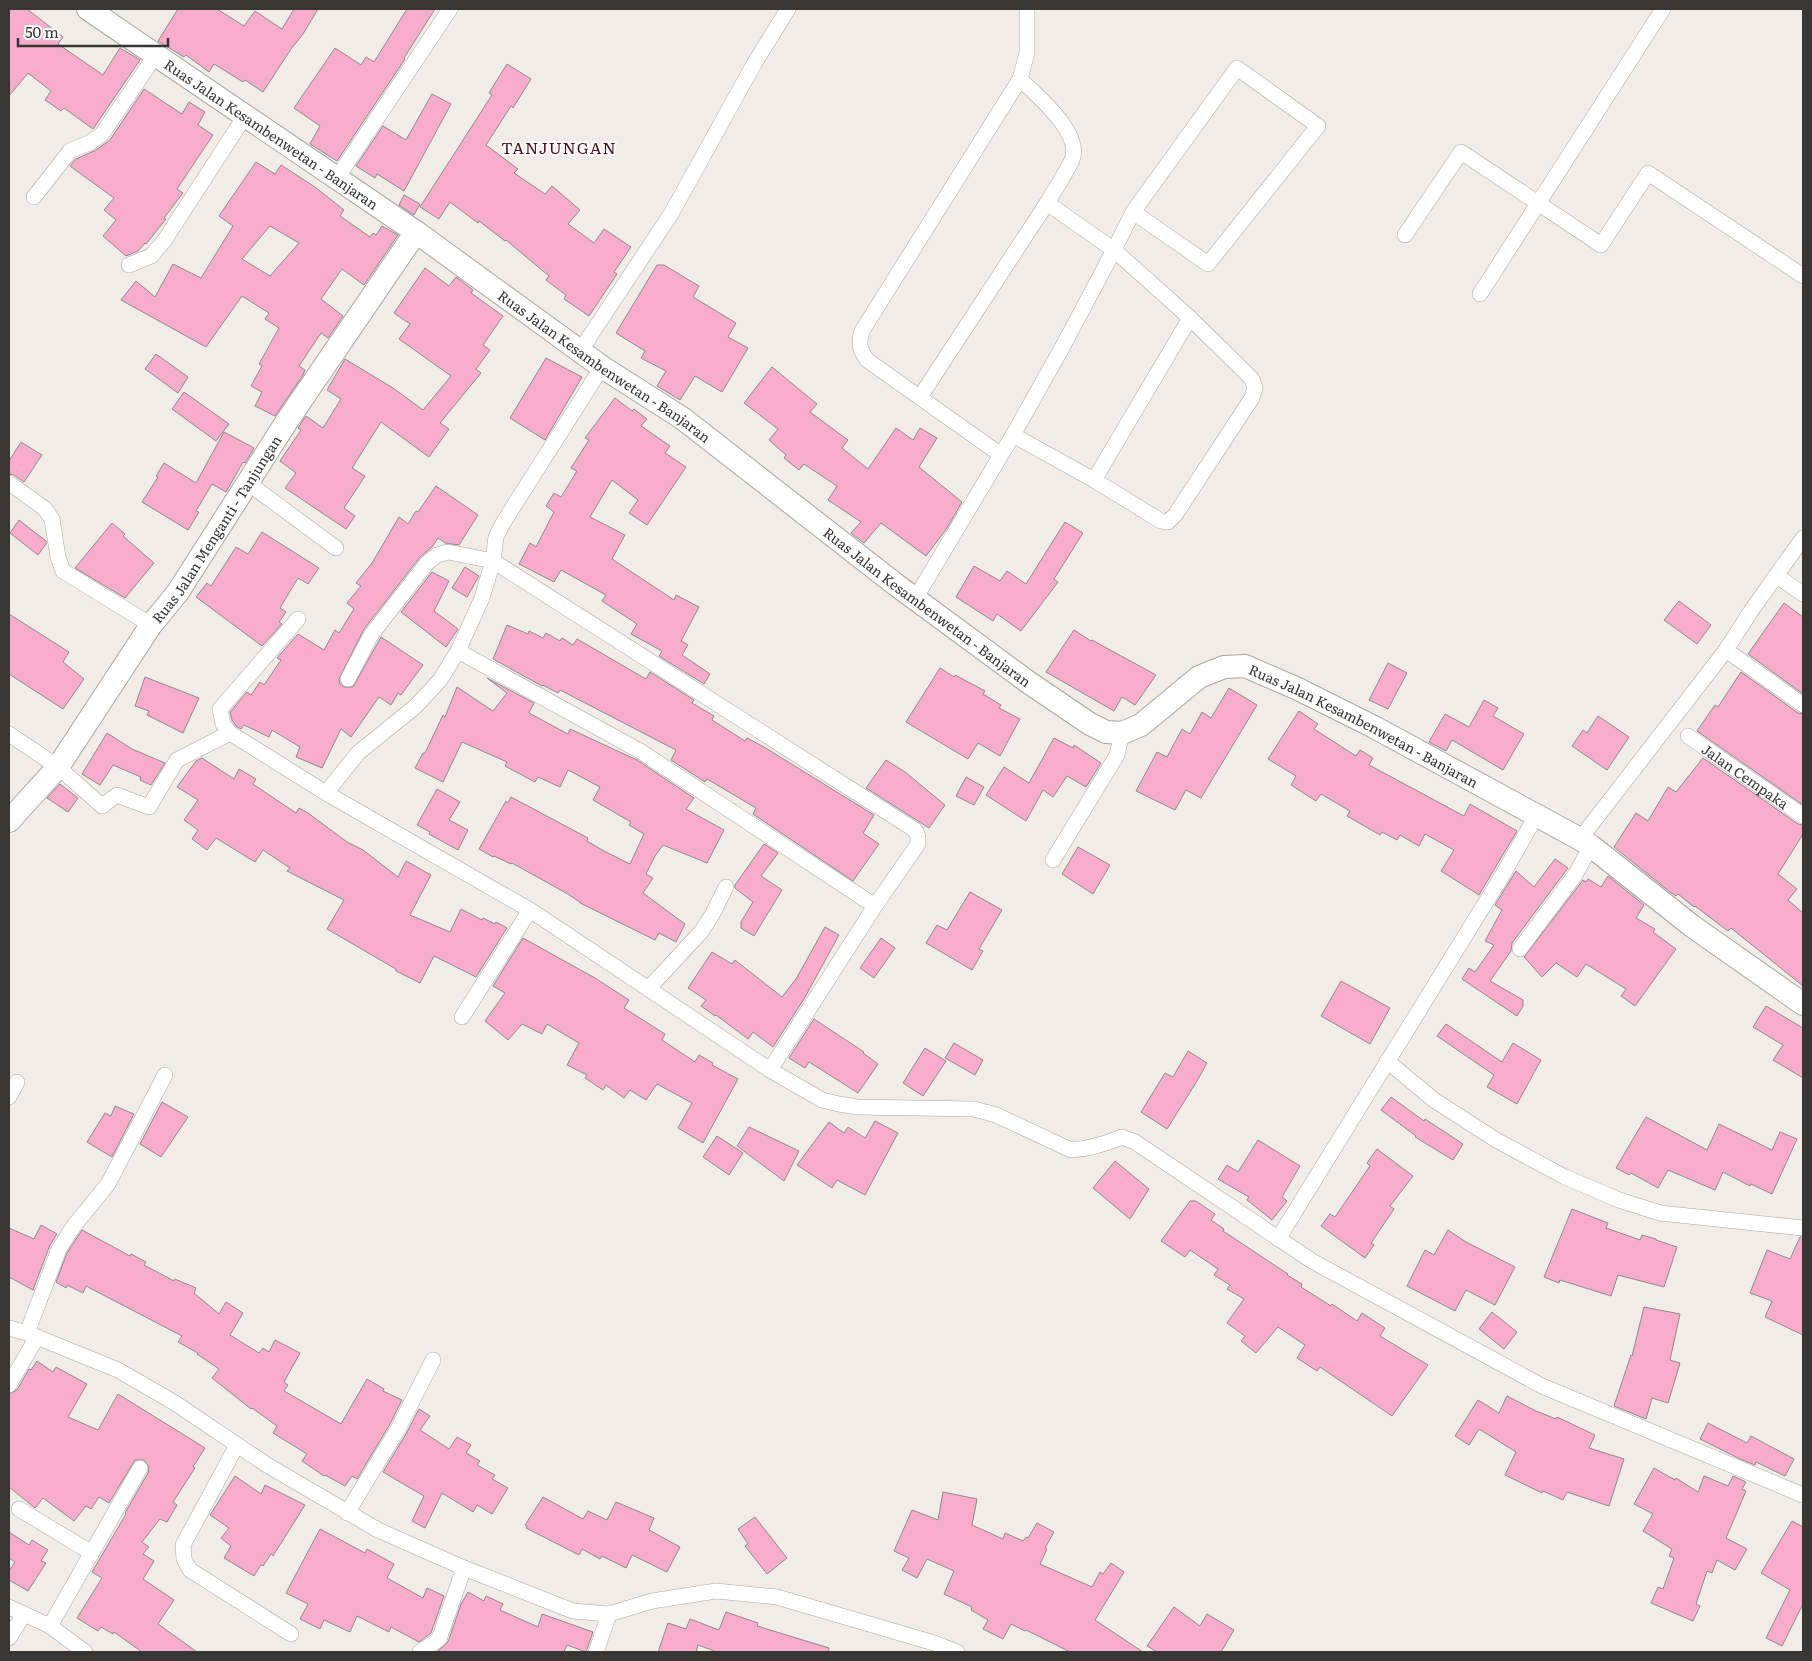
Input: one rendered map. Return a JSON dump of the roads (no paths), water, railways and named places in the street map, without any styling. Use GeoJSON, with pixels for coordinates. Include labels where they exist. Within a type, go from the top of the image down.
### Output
{"type":"FeatureCollection","features":[{"type":"Feature","properties":{"kind":"main road","name":"Ruas Jalan Kesambenwetan - Banjaran"},"geometry":{"type":"LineString","coordinates":[[102,13],[155,56],[416,232],[602,367],[682,418],[915,599],[1028,682],[1090,724],[1106,732],[1122,734],[1141,725],[1199,677],[1224,667],[1245,666],[1298,689],[1374,727],[1586,842],[1692,926],[1803,1004]]}},
{"type":"Feature","properties":{"kind":"main road","name":"Ruas Jalan Menganti - Tanjungan"},"geometry":{"type":"LineString","coordinates":[[9,820],[58,767],[151,626],[178,592],[248,483],[416,232]]}},
{"type":"Feature","properties":{"kind":"street"},"geometry":{"type":"LineString","coordinates":[[336,178],[450,9]]}},
{"type":"Feature","properties":{"kind":"street"},"geometry":{"type":"LineString","coordinates":[[580,350],[671,214],[754,64],[788,9]]}},
{"type":"Feature","properties":{"kind":"street"},"geometry":{"type":"LineString","coordinates":[[1001,455],[867,360],[860,350],[859,340],[862,331],[1020,79],[1027,53],[1027,9]]}},
{"type":"Feature","properties":{"kind":"street"},"geometry":{"type":"LineString","coordinates":[[1480,294],[1663,9]]}},
{"type":"Feature","properties":{"kind":"street"},"geometry":{"type":"LineString","coordinates":[[34,197],[70,151],[91,142],[102,134],[155,56]]}},
{"type":"Feature","properties":{"kind":"street"},"geometry":{"type":"LineString","coordinates":[[915,599],[1013,435],[1063,346],[1133,212],[1237,68],[1318,126],[1208,264],[1133,212]]}},
{"type":"Feature","properties":{"kind":"street"},"geometry":{"type":"LineString","coordinates":[[920,397],[1047,203],[1073,158],[1071,136],[1062,121],[1020,79]]}},
{"type":"Feature","properties":{"kind":"street"},"geometry":{"type":"LineString","coordinates":[[130,265],[151,256],[164,242],[245,116]]}},
{"type":"Feature","properties":{"kind":"street"},"geometry":{"type":"LineString","coordinates":[[1405,235],[1461,152],[1600,245],[1648,173],[1803,276]]}},
{"type":"Feature","properties":{"kind":"street"},"geometry":{"type":"LineString","coordinates":[[1013,435],[1094,480],[1161,521],[1168,522],[1175,515],[1252,398],[1255,388],[1252,379],[1190,318],[1114,250],[1047,203]]}},
{"type":"Feature","properties":{"kind":"street"},"geometry":{"type":"LineString","coordinates":[[1094,480],[1190,318]]}},
{"type":"Feature","properties":{"kind":"street"},"geometry":{"type":"LineString","coordinates":[[326,793],[358,753],[416,706],[440,680],[458,651],[482,598],[494,561],[496,537],[511,507],[602,367]]}},
{"type":"Feature","properties":{"kind":"street"},"geometry":{"type":"LineString","coordinates":[[9,483],[44,508],[52,519],[58,557],[63,571],[151,626]]}},
{"type":"Feature","properties":{"kind":"street"},"geometry":{"type":"LineString","coordinates":[[248,483],[336,548]]}},
{"type":"Feature","properties":{"kind":"street"},"geometry":{"type":"LineString","coordinates":[[1520,949],[1575,875],[1586,842],[1726,650],[1803,538]]}},
{"type":"Feature","properties":{"kind":"street"},"geometry":{"type":"LineString","coordinates":[[348,679],[371,635],[422,570],[437,555],[448,552],[494,561],[915,830],[918,844],[875,906],[770,1070]]}},
{"type":"Feature","properties":{"kind":"street"},"geometry":{"type":"LineString","coordinates":[[1777,576],[1803,594]]}},
{"type":"Feature","properties":{"kind":"street"},"geometry":{"type":"LineString","coordinates":[[298,619],[220,709],[222,724],[230,733],[326,793],[530,910],[770,1070],[822,1100],[857,1107],[974,1109],[996,1115],[1071,1150],[1084,1150],[1122,1137],[1148,1150],[1312,1261],[1542,1386],[1803,1495]]}},
{"type":"Feature","properties":{"kind":"street"},"geometry":{"type":"LineString","coordinates":[[1726,650],[1803,705]]}},
{"type":"Feature","properties":{"kind":"street"},"geometry":{"type":"LineString","coordinates":[[458,651],[640,751],[875,906]]}},
{"type":"Feature","properties":{"kind":"street"},"geometry":{"type":"LineString","coordinates":[[9,734],[58,767],[102,806],[117,795],[149,807],[177,760],[230,733]]}},
{"type":"Feature","properties":{"kind":"street"},"geometry":{"type":"LineString","coordinates":[[1053,860],[1117,755],[1122,734]]}},
{"type":"Feature","properties":{"kind":"street","name":"Jalan Cempaka"},"geometry":{"type":"LineString","coordinates":[[1688,736],[1803,816]]}},
{"type":"Feature","properties":{"kind":"street"},"geometry":{"type":"LineString","coordinates":[[1278,1239],[1502,876],[1536,816]]}},
{"type":"Feature","properties":{"kind":"street"},"geometry":{"type":"LineString","coordinates":[[648,989],[701,932],[726,887]]}},
{"type":"Feature","properties":{"kind":"street"},"geometry":{"type":"LineString","coordinates":[[462,1017],[530,910]]}},
{"type":"Feature","properties":{"kind":"street"},"geometry":{"type":"LineString","coordinates":[[1387,1061],[1434,1100],[1496,1140],[1565,1177],[1619,1200],[1660,1213],[1803,1228]]}},
{"type":"Feature","properties":{"kind":"street"},"geometry":{"type":"LineString","coordinates":[[9,1385],[32,1335],[58,1249],[73,1227],[108,1184],[165,1075]]}},
{"type":"Feature","properties":{"kind":"street"},"geometry":{"type":"LineString","coordinates":[[9,1097],[17,1082]]}},
{"type":"Feature","properties":{"kind":"street"},"geometry":{"type":"LineString","coordinates":[[9,1328],[32,1335],[118,1370],[175,1403],[237,1445],[378,1530],[464,1568],[573,1611],[609,1614],[652,1601],[716,1591],[778,1597],[934,1643],[957,1652]]}},
{"type":"Feature","properties":{"kind":"street"},"geometry":{"type":"LineString","coordinates":[[347,1513],[398,1429],[433,1360]]}},
{"type":"Feature","properties":{"kind":"street"},"geometry":{"type":"LineString","coordinates":[[237,1445],[183,1545],[184,1559],[190,1570],[291,1634]]}},
{"type":"Feature","properties":{"kind":"street"},"geometry":{"type":"LineString","coordinates":[[50,1626],[140,1468]]}},
{"type":"Feature","properties":{"kind":"street"},"geometry":{"type":"LineString","coordinates":[[19,1509],[92,1553]]}},
{"type":"Feature","properties":{"kind":"street"},"geometry":{"type":"LineString","coordinates":[[420,1652],[438,1639],[464,1568]]}},
{"type":"Feature","properties":{"kind":"street"},"geometry":{"type":"LineString","coordinates":[[9,1607],[50,1626],[85,1652]]}},
{"type":"Feature","properties":{"kind":"street"},"geometry":{"type":"LineString","coordinates":[[9,1638],[24,1614]]}},
{"type":"Feature","properties":{"kind":"street"},"geometry":{"type":"LineString","coordinates":[[596,1652],[609,1614]]}},
{"type":"Feature","properties":{"kind":"district","name":"TANJUNGAN"},"geometry":{"type":"Point","coordinates":[559,147]}}]}
